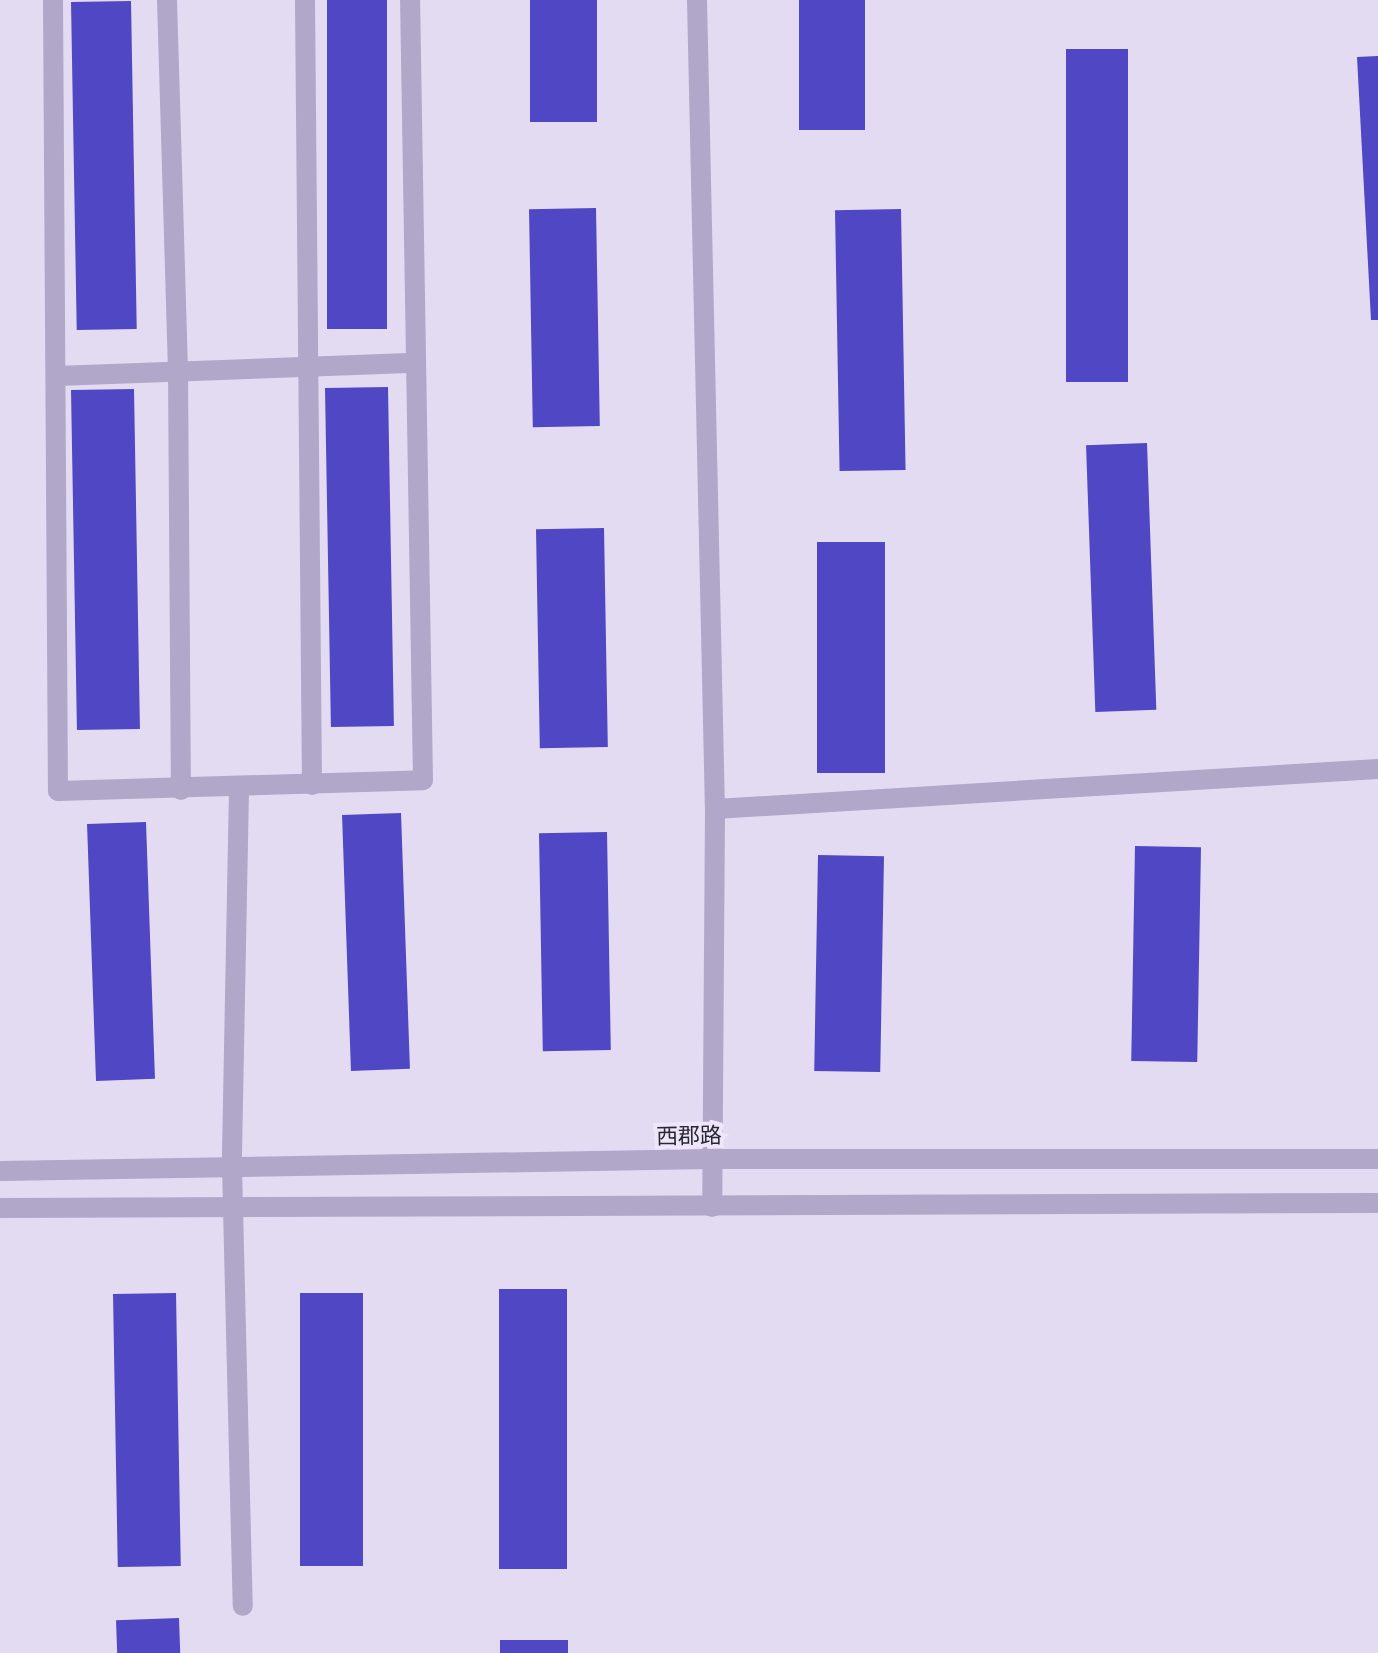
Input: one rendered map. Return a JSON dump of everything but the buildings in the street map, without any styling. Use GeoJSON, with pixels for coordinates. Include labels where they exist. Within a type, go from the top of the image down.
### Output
{"type":"FeatureCollection","features":[{"type":"Feature","properties":{"kind":"street"},"geometry":{"type":"LineString","coordinates":[[53,0],[58,791],[239,789],[423,780],[410,0]]}},
{"type":"Feature","properties":{"kind":"street"},"geometry":{"type":"LineString","coordinates":[[167,0],[178,372],[181,790]]}},
{"type":"Feature","properties":{"kind":"street"},"geometry":{"type":"LineString","coordinates":[[305,0],[312,785]]}},
{"type":"Feature","properties":{"kind":"street"},"geometry":{"type":"LineString","coordinates":[[697,0],[715,809],[712,1207]]}},
{"type":"Feature","properties":{"kind":"street"},"geometry":{"type":"LineString","coordinates":[[56,376],[416,363]]}},
{"type":"Feature","properties":{"kind":"street"},"geometry":{"type":"LineString","coordinates":[[715,809],[1378,769]]}},
{"type":"Feature","properties":{"kind":"street"},"geometry":{"type":"LineString","coordinates":[[239,789],[232,1167],[243,1606]]}},
{"type":"Feature","properties":{"kind":"street","name":"西郡路"},"geometry":{"type":"LineString","coordinates":[[0,1171],[710,1159],[1378,1159]]}},
{"type":"Feature","properties":{"kind":"street"},"geometry":{"type":"LineString","coordinates":[[0,1208],[1378,1203]]}}]}
